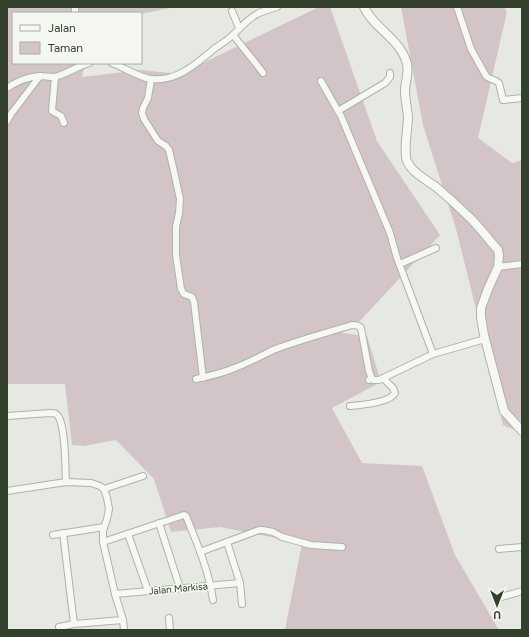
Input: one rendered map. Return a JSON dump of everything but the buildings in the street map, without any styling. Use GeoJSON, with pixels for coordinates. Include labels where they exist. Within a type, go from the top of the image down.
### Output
{"type":"FeatureCollection","features":[{"type":"Feature","properties":{"kind":"street"},"geometry":{"type":"LineString","coordinates":[[257,14],[258,7]]}},
{"type":"Feature","properties":{"kind":"street"},"geometry":{"type":"LineString","coordinates":[[114,64],[151,79],[168,78],[188,70],[197,64],[257,14],[276,7]]}},
{"type":"Feature","properties":{"kind":"street"},"geometry":{"type":"LineString","coordinates":[[364,7],[368,14],[396,43],[407,63],[408,72],[405,91],[408,115],[406,142],[407,160],[416,172],[435,186],[469,216],[498,250],[498,267],[481,308],[482,317],[485,339],[504,411],[522,431]]}},
{"type":"Feature","properties":{"kind":"street"},"geometry":{"type":"LineString","coordinates":[[457,7],[471,49],[486,76],[499,83],[503,100],[522,98]]}},
{"type":"Feature","properties":{"kind":"street"},"geometry":{"type":"LineString","coordinates":[[232,11],[239,28]]}},
{"type":"Feature","properties":{"kind":"street"},"geometry":{"type":"LineString","coordinates":[[233,35],[263,73]]}},
{"type":"Feature","properties":{"kind":"street"},"geometry":{"type":"LineString","coordinates":[[7,88],[29,78],[55,76],[85,64]]}},
{"type":"Feature","properties":{"kind":"street"},"geometry":{"type":"LineString","coordinates":[[338,111],[385,83],[390,77],[390,74]]}},
{"type":"Feature","properties":{"kind":"street"},"geometry":{"type":"LineString","coordinates":[[7,121],[40,76]]}},
{"type":"Feature","properties":{"kind":"street"},"geometry":{"type":"LineString","coordinates":[[55,76],[52,109],[53,112],[61,116],[64,123]]}},
{"type":"Feature","properties":{"kind":"street"},"geometry":{"type":"LineString","coordinates":[[151,79],[148,98],[142,113],[144,119],[158,141],[169,150],[180,199],[176,227],[176,255],[181,289],[184,294],[192,297],[193,300],[199,378],[237,368],[273,350],[352,325],[359,326],[361,328],[370,380],[383,378],[433,354],[485,339]]}},
{"type":"Feature","properties":{"kind":"street"},"geometry":{"type":"LineString","coordinates":[[321,81],[341,116],[390,233],[397,258],[433,354]]}},
{"type":"Feature","properties":{"kind":"street"},"geometry":{"type":"LineString","coordinates":[[400,264],[436,248]]}},
{"type":"Feature","properties":{"kind":"street"},"geometry":{"type":"LineString","coordinates":[[498,267],[522,264]]}},
{"type":"Feature","properties":{"kind":"street"},"geometry":{"type":"LineString","coordinates":[[350,406],[370,404],[393,396],[394,392],[392,388],[383,378]]}},
{"type":"Feature","properties":{"kind":"street"},"geometry":{"type":"LineString","coordinates":[[7,416],[50,413],[55,413],[57,415],[63,434],[66,482]]}},
{"type":"Feature","properties":{"kind":"street"},"geometry":{"type":"LineString","coordinates":[[104,489],[143,476]]}},
{"type":"Feature","properties":{"kind":"street"},"geometry":{"type":"LineString","coordinates":[[7,491],[66,482],[91,483],[104,489],[108,498],[109,509],[104,528],[103,542],[115,594],[123,620],[124,630]]}},
{"type":"Feature","properties":{"kind":"street"},"geometry":{"type":"LineString","coordinates":[[103,542],[183,515],[186,516],[211,585],[212,600]]}},
{"type":"Feature","properties":{"kind":"street"},"geometry":{"type":"LineString","coordinates":[[159,523],[180,588]]}},
{"type":"Feature","properties":{"kind":"street"},"geometry":{"type":"LineString","coordinates":[[53,535],[104,528]]}},
{"type":"Feature","properties":{"kind":"street"},"geometry":{"type":"LineString","coordinates":[[200,552],[253,532],[263,530],[311,545],[342,546]]}},
{"type":"Feature","properties":{"kind":"street"},"geometry":{"type":"LineString","coordinates":[[63,533],[74,624]]}},
{"type":"Feature","properties":{"kind":"street"},"geometry":{"type":"LineString","coordinates":[[128,534],[148,591]]}},
{"type":"Feature","properties":{"kind":"street"},"geometry":{"type":"LineString","coordinates":[[227,542],[240,582],[242,604]]}},
{"type":"Feature","properties":{"kind":"street"},"geometry":{"type":"LineString","coordinates":[[499,549],[522,547]]}},
{"type":"Feature","properties":{"kind":"street","name":"Jalan Markisa"},"geometry":{"type":"LineString","coordinates":[[115,594],[240,582]]}},
{"type":"Feature","properties":{"kind":"street"},"geometry":{"type":"LineString","coordinates":[[498,598],[522,591]]}},
{"type":"Feature","properties":{"kind":"street"},"geometry":{"type":"LineString","coordinates":[[169,618],[170,630]]}},
{"type":"Feature","properties":{"kind":"street"},"geometry":{"type":"LineString","coordinates":[[59,627],[74,624],[123,620]]}},
{"type":"Feature","properties":{"kind":"green space"},"geometry":{"type":"Polygon","coordinates":[[[7,7],[175,7],[142,14],[142,12],[12,12],[12,64],[85,64],[82,77],[141,70],[180,74],[319,7],[330,7],[377,141],[440,235],[357,324],[342,333],[367,336],[381,382],[332,408],[362,463],[422,466],[455,555],[499,630],[285,630],[302,543],[220,527],[171,532],[154,479],[116,440],[84,446],[72,445],[65,384],[7,384],[7,7]]]}},
{"type":"Feature","properties":{"kind":"green space"},"geometry":{"type":"Polygon","coordinates":[[[401,7],[504,7],[507,12],[478,138],[512,163],[522,160],[522,433],[503,425],[456,229],[423,125],[401,7]]]}}]}
